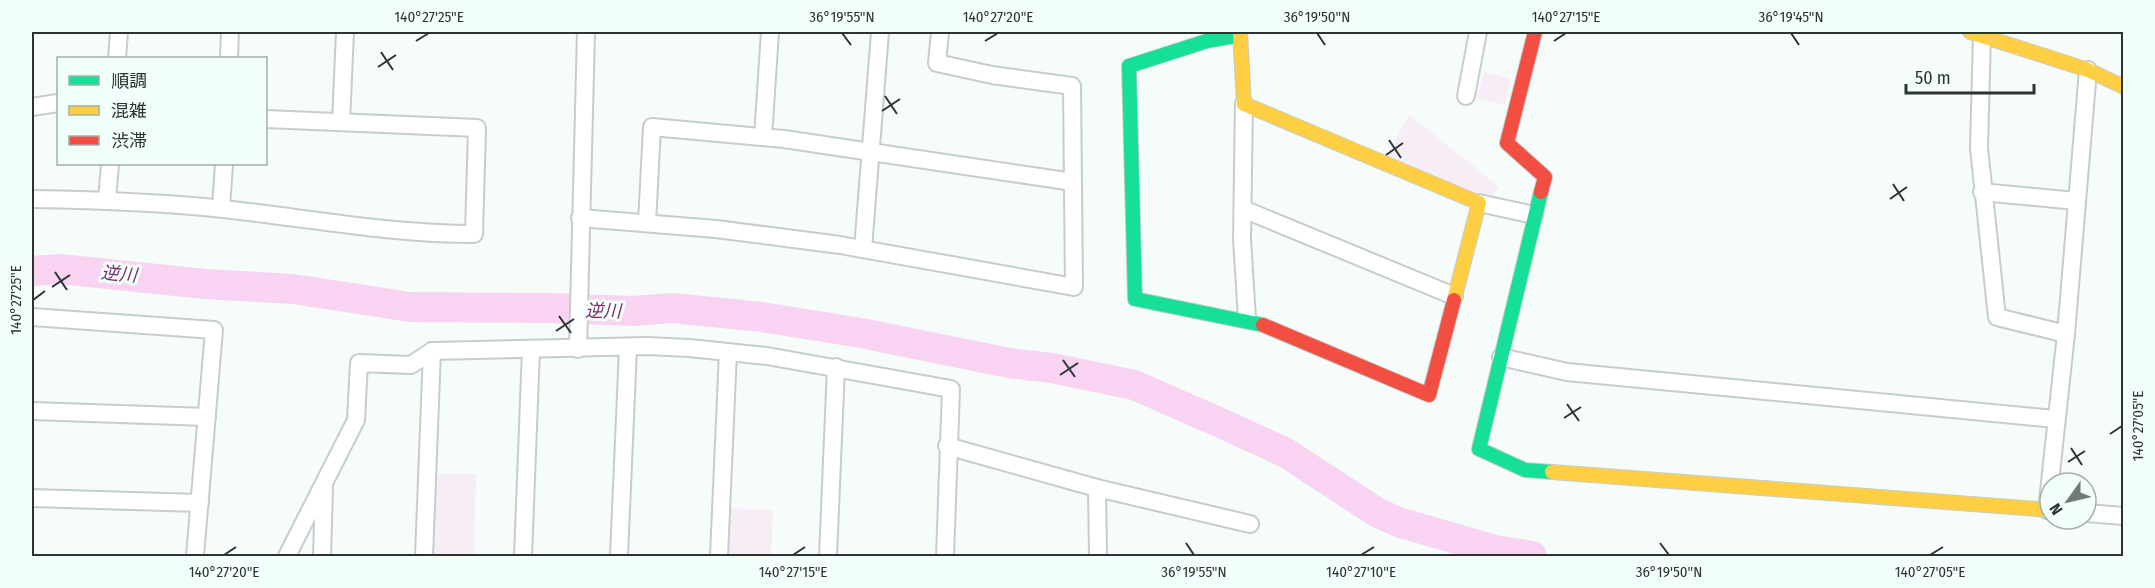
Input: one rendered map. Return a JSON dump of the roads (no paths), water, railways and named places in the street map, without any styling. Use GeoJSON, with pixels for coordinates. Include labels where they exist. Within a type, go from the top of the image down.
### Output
{"type":"FeatureCollection","features":[{"type":"Feature","properties":{"kind":"street"},"geometry":{"type":"LineString","coordinates":[[117,57],[119,32]]}},
{"type":"Feature","properties":{"kind":"street"},"geometry":{"type":"LineString","coordinates":[[229,57],[230,32]]}},
{"type":"Feature","properties":{"kind":"street"},"geometry":{"type":"LineString","coordinates":[[341,122],[345,32]]}},
{"type":"Feature","properties":{"kind":"street"},"geometry":{"type":"LineString","coordinates":[[579,341],[586,32]]}},
{"type":"Feature","properties":{"kind":"street"},"geometry":{"type":"LineString","coordinates":[[763,137],[770,32]]}},
{"type":"Feature","properties":{"kind":"street"},"geometry":{"type":"LineString","coordinates":[[863,249],[880,32]]}},
{"type":"Feature","properties":{"kind":"street"},"geometry":{"type":"LineString","coordinates":[[580,218],[716,229],[863,249],[1074,287],[1072,86],[992,75],[937,63],[940,32]]}},
{"type":"Feature","properties":{"kind":"street"},"geometry":{"type":"LineString","coordinates":[[1466,96],[1478,32]]}},
{"type":"Feature","properties":{"kind":"street"},"geometry":{"type":"LineString","coordinates":[[1535,32],[1507,143],[1545,177],[1479,449],[1525,470],[2038,509]]}},
{"type":"Feature","properties":{"kind":"street"},"geometry":{"type":"LineString","coordinates":[[1247,319],[1243,209],[1244,104],[1240,33],[1129,66],[1135,299],[1247,319],[1429,395],[1479,203]]}},
{"type":"Feature","properties":{"kind":"street"},"geometry":{"type":"LineString","coordinates":[[2066,334],[1997,317],[1982,192],[1976,33],[2088,70],[2124,87]]}},
{"type":"Feature","properties":{"kind":"street"},"geometry":{"type":"LineString","coordinates":[[2052,471],[2055,419],[2066,334],[2088,70]]}},
{"type":"Feature","properties":{"kind":"street"},"geometry":{"type":"LineString","coordinates":[[32,107],[57,103]]}},
{"type":"Feature","properties":{"kind":"street"},"geometry":{"type":"LineString","coordinates":[[1244,104],[1479,203],[1534,215]]}},
{"type":"Feature","properties":{"kind":"street"},"geometry":{"type":"LineString","coordinates":[[32,199],[107,200],[221,208],[417,234],[474,234],[477,128],[267,118]]}},
{"type":"Feature","properties":{"kind":"street"},"geometry":{"type":"LineString","coordinates":[[646,223],[652,127],[763,137],[871,151],[1073,182]]}},
{"type":"Feature","properties":{"kind":"street"},"geometry":{"type":"LineString","coordinates":[[107,200],[110,165]]}},
{"type":"Feature","properties":{"kind":"street"},"geometry":{"type":"LineString","coordinates":[[221,208],[224,165]]}},
{"type":"Feature","properties":{"kind":"street"},"geometry":{"type":"LineString","coordinates":[[1982,192],[2076,201]]}},
{"type":"Feature","properties":{"kind":"street"},"geometry":{"type":"LineString","coordinates":[[1243,209],[1454,296]]}},
{"type":"Feature","properties":{"kind":"street"},"geometry":{"type":"LineString","coordinates":[[32,317],[214,330],[195,556]]}},
{"type":"Feature","properties":{"kind":"street"},"geometry":{"type":"LineString","coordinates":[[287,556],[356,420],[359,363],[411,365],[432,351],[531,349],[579,341],[628,348],[646,346],[728,352],[836,367],[951,389],[947,446],[945,556]]}},
{"type":"Feature","properties":{"kind":"street"},"geometry":{"type":"LineString","coordinates":[[619,556],[628,348]]}},
{"type":"Feature","properties":{"kind":"street"},"geometry":{"type":"LineString","coordinates":[[524,556],[531,349]]}},
{"type":"Feature","properties":{"kind":"street"},"geometry":{"type":"LineString","coordinates":[[424,556],[432,351]]}},
{"type":"Feature","properties":{"kind":"street"},"geometry":{"type":"LineString","coordinates":[[720,556],[728,352]]}},
{"type":"Feature","properties":{"kind":"street"},"geometry":{"type":"LineString","coordinates":[[1501,357],[1567,372],[2055,419]]}},
{"type":"Feature","properties":{"kind":"street"},"geometry":{"type":"LineString","coordinates":[[828,556],[836,367]]}},
{"type":"Feature","properties":{"kind":"street"},"geometry":{"type":"LineString","coordinates":[[32,411],[207,417]]}},
{"type":"Feature","properties":{"kind":"street"},"geometry":{"type":"LineString","coordinates":[[947,446],[1097,488],[1250,524]]}},
{"type":"Feature","properties":{"kind":"street"},"geometry":{"type":"LineString","coordinates":[[322,556],[324,483]]}},
{"type":"Feature","properties":{"kind":"street"},"geometry":{"type":"LineString","coordinates":[[1097,488],[1098,556]]}},
{"type":"Feature","properties":{"kind":"street"},"geometry":{"type":"LineString","coordinates":[[32,498],[200,503]]}},
{"type":"Feature","properties":{"kind":"street"},"geometry":{"type":"LineString","coordinates":[[2098,514],[2124,516]]}},
{"type":"Feature","properties":{"kind":"waterway","name":"逆川"},"geometry":{"type":"LineString","coordinates":[[32,271],[60,269],[205,284],[293,289],[410,307],[634,311],[672,308],[762,317],[861,333],[1009,363],[1052,368],[1134,385],[1223,424],[1286,453],[1378,513],[1401,523],[1495,550],[1532,556]]}}]}
